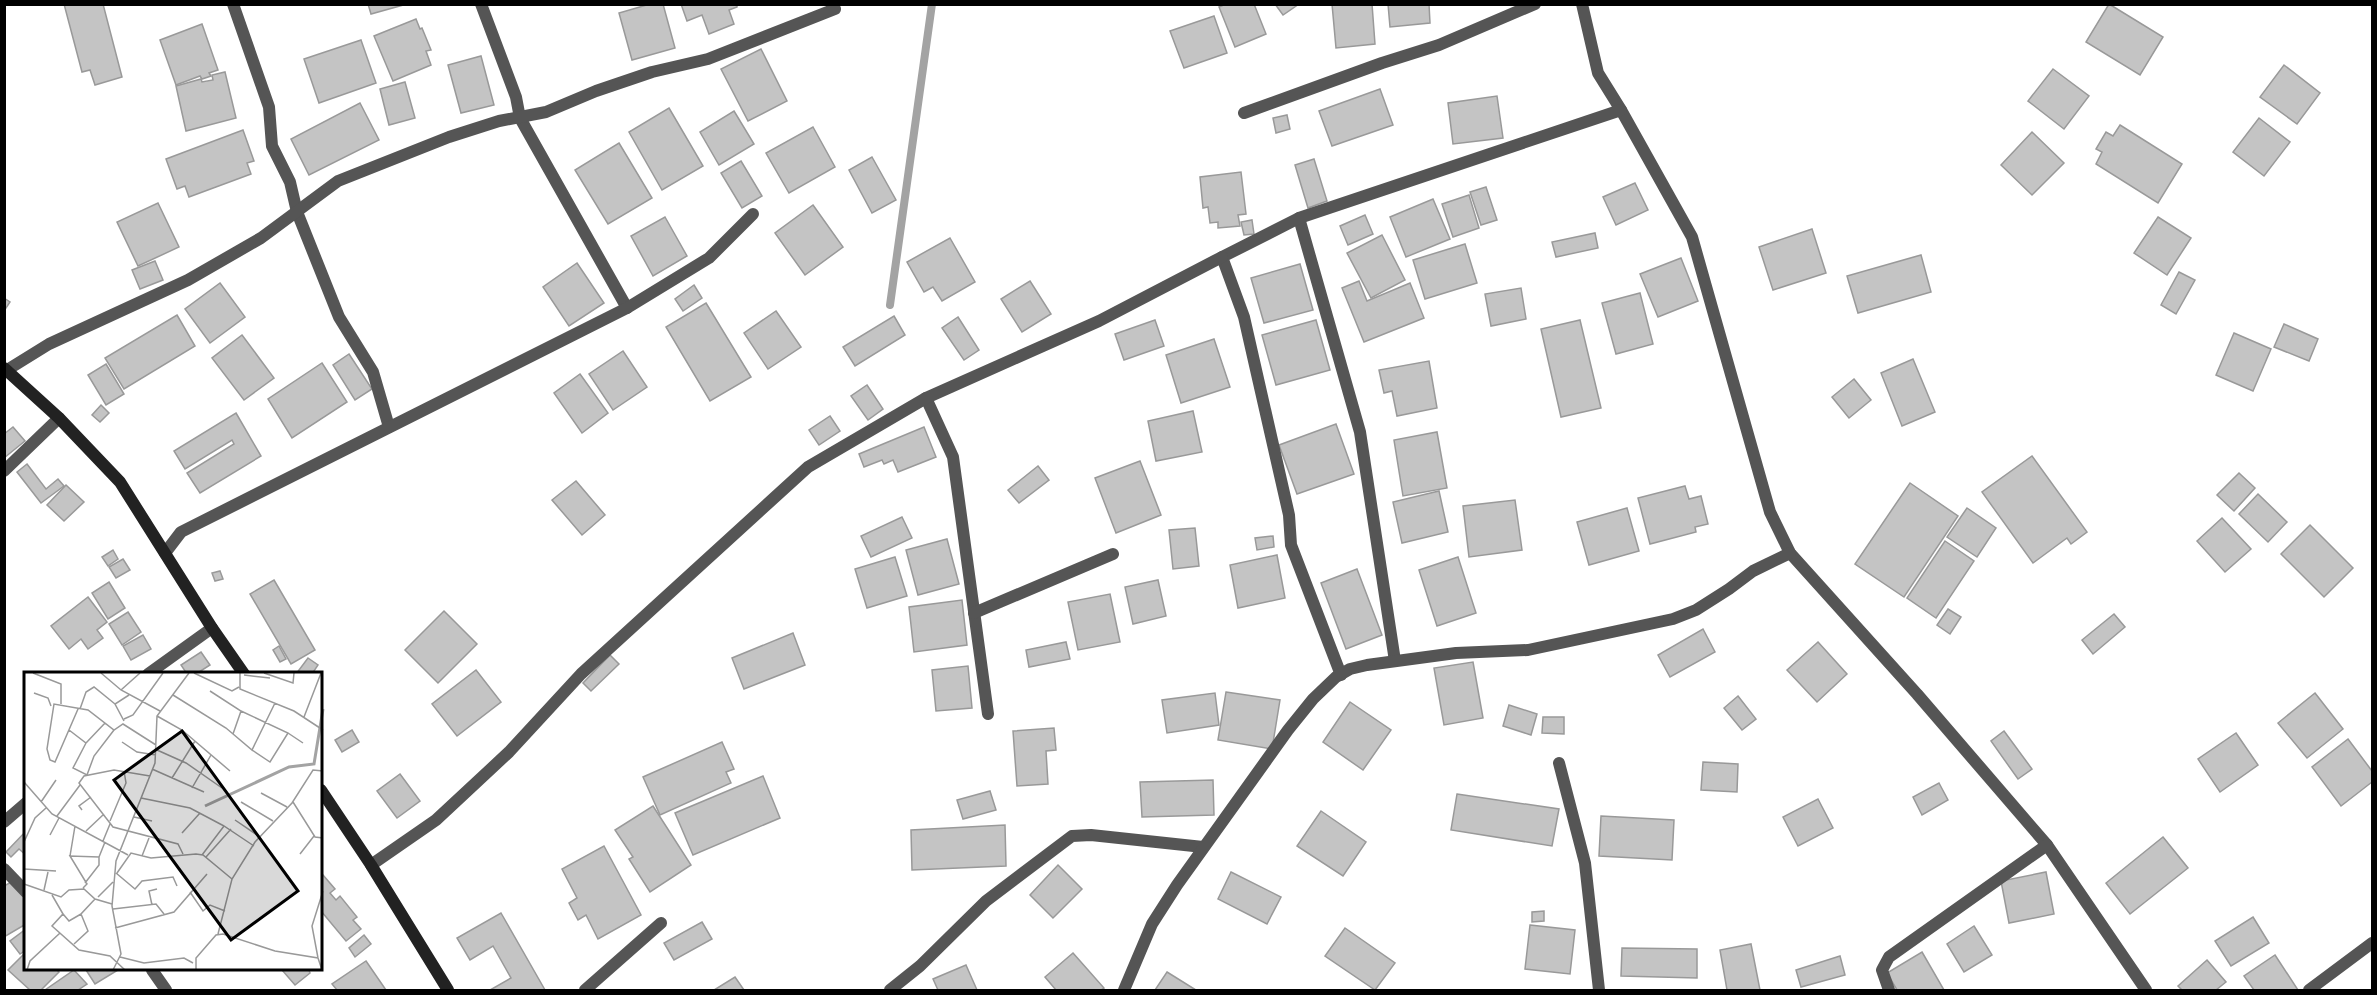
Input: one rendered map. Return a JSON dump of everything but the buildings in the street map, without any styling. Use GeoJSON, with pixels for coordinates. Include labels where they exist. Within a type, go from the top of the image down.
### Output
{"type":"FeatureCollection","features":[{"type":"Feature","properties":{"kind":"street"},"geometry":{"type":"LineString","coordinates":[[233,4],[269,107],[272,146],[290,182],[297,212],[339,317],[373,372],[389,427]]}},
{"type":"Feature","properties":{"kind":"street"},"geometry":{"type":"LineString","coordinates":[[482,4],[516,97],[520,117],[627,308]]}},
{"type":"Feature","properties":{"kind":"street"},"geometry":{"type":"LineString","coordinates":[[1244,113],[1439,45],[1534,4]]}},
{"type":"Feature","properties":{"kind":"street"},"geometry":{"type":"LineString","coordinates":[[1582,4],[1598,73],[1692,237],[1770,512],[1790,553],[1917,694],[2047,845],[2146,990]]}},
{"type":"Feature","properties":{"kind":"street"},"geometry":{"type":"LineString","coordinates":[[243,672],[120,483],[59,418],[6,369],[49,344],[188,280],[261,238],[338,181],[449,137],[499,120],[546,112],[652,72],[708,58],[835,9]]}},
{"type":"Feature","properties":{"kind":"street"},"geometry":{"type":"LineString","coordinates":[[371,864],[436,820],[509,752],[582,674],[808,468],[926,398],[1098,321],[1299,219],[1621,110]]}},
{"type":"Feature","properties":{"kind":"street"},"geometry":{"type":"LineString","coordinates":[[165,553],[181,532],[627,308],[709,258],[753,214]]}},
{"type":"Feature","properties":{"kind":"street"},"geometry":{"type":"LineString","coordinates":[[1299,219],[1360,432],[1395,661]]}},
{"type":"Feature","properties":{"kind":"street"},"geometry":{"type":"LineString","coordinates":[[1222,257],[1244,317],[1289,515],[1291,545],[1341,675]]}},
{"type":"Feature","properties":{"kind":"street"},"geometry":{"type":"LineString","coordinates":[[926,398],[953,457],[988,714]]}},
{"type":"Feature","properties":{"kind":"street"},"geometry":{"type":"LineString","coordinates":[[4,471],[59,418]]}},
{"type":"Feature","properties":{"kind":"street"},"geometry":{"type":"LineString","coordinates":[[1124,990],[1152,924],[1203,847],[1313,699],[1350,669],[1456,653],[1528,650],[1673,619],[1696,610],[1730,589],[1753,571],[1790,553]]}},
{"type":"Feature","properties":{"kind":"street"},"geometry":{"type":"LineString","coordinates":[[974,613],[1113,554]]}},
{"type":"Feature","properties":{"kind":"street"},"geometry":{"type":"LineString","coordinates":[[151,672],[212,628]]}},
{"type":"Feature","properties":{"kind":"street"},"geometry":{"type":"LineString","coordinates":[[1559,763],[1585,863],[1599,990]]}},
{"type":"Feature","properties":{"kind":"street"},"geometry":{"type":"LineString","coordinates":[[322,791],[371,864],[448,990]]}},
{"type":"Feature","properties":{"kind":"street"},"geometry":{"type":"LineString","coordinates":[[4,822],[24,804]]}},
{"type":"Feature","properties":{"kind":"street"},"geometry":{"type":"LineString","coordinates":[[890,990],[920,966],[986,900],[1072,836],[1091,835],[1203,847]]}},
{"type":"Feature","properties":{"kind":"street"},"geometry":{"type":"LineString","coordinates":[[1889,990],[1882,970],[1889,957],[2047,845]]}},
{"type":"Feature","properties":{"kind":"street"},"geometry":{"type":"LineString","coordinates":[[4,869],[24,890]]}},
{"type":"Feature","properties":{"kind":"street"},"geometry":{"type":"LineString","coordinates":[[585,990],[661,923]]}},
{"type":"Feature","properties":{"kind":"street"},"geometry":{"type":"LineString","coordinates":[[2309,990],[2373,943]]}},
{"type":"Feature","properties":{"kind":"street"},"geometry":{"type":"LineString","coordinates":[[153,971],[166,990]]}},
{"type":"Feature","properties":{"kind":"waterway"},"geometry":{"type":"LineString","coordinates":[[890,305],[932,4]]}}]}
